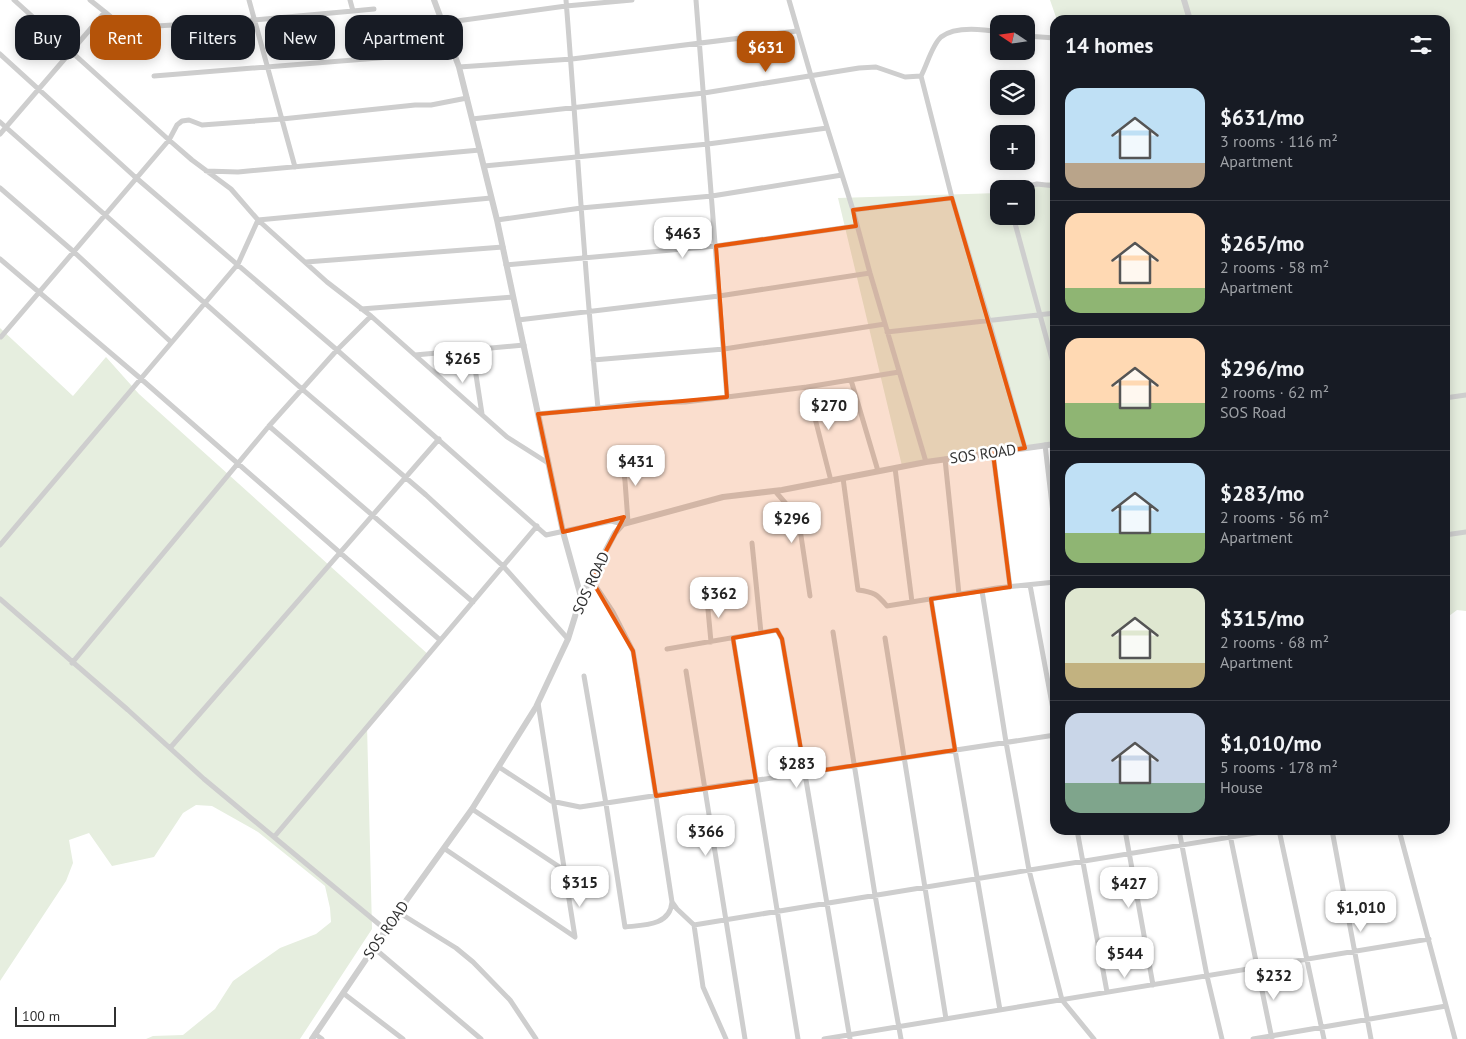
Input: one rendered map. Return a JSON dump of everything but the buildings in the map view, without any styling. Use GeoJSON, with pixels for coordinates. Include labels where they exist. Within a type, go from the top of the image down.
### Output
{"type":"FeatureCollection","features":[{"type":"Feature","properties":{"kind":"street"},"geometry":{"type":"LineString","coordinates":[[14,0],[31,15]]}},
{"type":"Feature","properties":{"kind":"street"},"geometry":{"type":"LineString","coordinates":[[90,0],[124,28],[171,25]]}},
{"type":"Feature","properties":{"kind":"street"},"geometry":{"type":"LineString","coordinates":[[249,0],[253,15]]}},
{"type":"Feature","properties":{"kind":"street"},"geometry":{"type":"LineString","coordinates":[[350,0],[353,11]]}},
{"type":"Feature","properties":{"kind":"street"},"geometry":{"type":"LineString","coordinates":[[434,0],[439,15]]}},
{"type":"Feature","properties":{"kind":"street"},"geometry":{"type":"LineString","coordinates":[[566,0],[572,59],[573,108],[584,258],[598,408]]}},
{"type":"Feature","properties":{"kind":"street"},"geometry":{"type":"LineString","coordinates":[[463,20],[566,6],[632,0]]}},
{"type":"Feature","properties":{"kind":"street"},"geometry":{"type":"LineString","coordinates":[[696,0],[727,397]]}},
{"type":"Feature","properties":{"kind":"street"},"geometry":{"type":"LineString","coordinates":[[789,0],[853,210],[856,226],[926,462]]}},
{"type":"Feature","properties":{"kind":"street"},"geometry":{"type":"LineString","coordinates":[[1184,0],[1188,15]]}},
{"type":"Feature","properties":{"kind":"street"},"geometry":{"type":"LineString","coordinates":[[255,20],[374,8]]}},
{"type":"Feature","properties":{"kind":"street"},"geometry":{"type":"LineString","coordinates":[[80,41],[105,12]]}},
{"type":"Feature","properties":{"kind":"street"},"geometry":{"type":"LineString","coordinates":[[255,24],[295,167]]}},
{"type":"Feature","properties":{"kind":"street"},"geometry":{"type":"LineString","coordinates":[[990,30],[960,30],[941,37],[933,48],[921,76],[952,198],[990,321],[1026,448]]}},
{"type":"Feature","properties":{"kind":"street"},"geometry":{"type":"LineString","coordinates":[[459,67],[572,59],[798,31]]}},
{"type":"Feature","properties":{"kind":"street"},"geometry":{"type":"LineString","coordinates":[[1035,37],[1050,38]]}},
{"type":"Feature","properties":{"kind":"street"},"geometry":{"type":"LineString","coordinates":[[0,54],[136,178],[337,350],[546,535],[610,520],[626,523],[625,481],[622,461],[626,450]]}},
{"type":"Feature","properties":{"kind":"street"},"geometry":{"type":"LineString","coordinates":[[80,59],[169,140],[230,189],[258,220],[371,316],[507,437],[548,463]]}},
{"type":"Feature","properties":{"kind":"street"},"geometry":{"type":"LineString","coordinates":[[0,134],[63,60]]}},
{"type":"Feature","properties":{"kind":"street"},"geometry":{"type":"LineString","coordinates":[[154,76],[354,60]]}},
{"type":"Feature","properties":{"kind":"street"},"geometry":{"type":"LineString","coordinates":[[456,60],[497,220],[563,532],[581,597]]}},
{"type":"Feature","properties":{"kind":"street"},"geometry":{"type":"LineString","coordinates":[[472,119],[704,94],[859,68],[876,67],[905,77],[921,76]]}},
{"type":"Feature","properties":{"kind":"street"},"geometry":{"type":"LineString","coordinates":[[1,337],[169,140],[177,125],[182,121],[189,120],[202,125],[282,119],[431,105],[467,98]]}},
{"type":"Feature","properties":{"kind":"street"},"geometry":{"type":"LineString","coordinates":[[0,122],[504,566],[568,639]]}},
{"type":"Feature","properties":{"kind":"street"},"geometry":{"type":"LineString","coordinates":[[484,166],[708,144],[827,128]]}},
{"type":"Feature","properties":{"kind":"street"},"geometry":{"type":"LineString","coordinates":[[206,171],[238,172],[480,150]]}},
{"type":"Feature","properties":{"kind":"street"},"geometry":{"type":"LineString","coordinates":[[497,220],[581,208],[712,196],[842,175]]}},
{"type":"Feature","properties":{"kind":"street"},"geometry":{"type":"LineString","coordinates":[[1035,184],[1050,186]]}},
{"type":"Feature","properties":{"kind":"street"},"geometry":{"type":"LineString","coordinates":[[0,188],[74,252],[171,342]]}},
{"type":"Feature","properties":{"kind":"street"},"geometry":{"type":"LineString","coordinates":[[258,220],[491,198]]}},
{"type":"Feature","properties":{"kind":"street"},"geometry":{"type":"LineString","coordinates":[[853,210],[952,198]]}},
{"type":"Feature","properties":{"kind":"street"},"geometry":{"type":"LineString","coordinates":[[0,545],[238,264],[258,220]]}},
{"type":"Feature","properties":{"kind":"street"},"geometry":{"type":"LineString","coordinates":[[1015,225],[1050,353]]}},
{"type":"Feature","properties":{"kind":"street"},"geometry":{"type":"LineString","coordinates":[[506,265],[716,246],[856,226]]}},
{"type":"Feature","properties":{"kind":"street"},"geometry":{"type":"LineString","coordinates":[[306,262],[502,247]]}},
{"type":"Feature","properties":{"kind":"street"},"geometry":{"type":"LineString","coordinates":[[0,259],[140,378],[440,640]]}},
{"type":"Feature","properties":{"kind":"street"},"geometry":{"type":"LineString","coordinates":[[518,320],[719,296],[870,273]]}},
{"type":"Feature","properties":{"kind":"street"},"geometry":{"type":"LineString","coordinates":[[361,309],[513,297]]}},
{"type":"Feature","properties":{"kind":"street"},"geometry":{"type":"LineString","coordinates":[[887,332],[1050,314]]}},
{"type":"Feature","properties":{"kind":"street"},"geometry":{"type":"LineString","coordinates":[[72,662],[269,426],[337,350],[371,316]]}},
{"type":"Feature","properties":{"kind":"street"},"geometry":{"type":"LineString","coordinates":[[593,360],[724,349],[885,324]]}},
{"type":"Feature","properties":{"kind":"street"},"geometry":{"type":"LineString","coordinates":[[414,354],[524,345]]}},
{"type":"Feature","properties":{"kind":"street"},"geometry":{"type":"LineString","coordinates":[[472,349],[482,414]]}},
{"type":"Feature","properties":{"kind":"street"},"geometry":{"type":"LineString","coordinates":[[538,414],[640,403],[685,402],[807,387],[899,372]]}},
{"type":"Feature","properties":{"kind":"street"},"geometry":{"type":"LineString","coordinates":[[851,380],[878,471]]}},
{"type":"Feature","properties":{"kind":"street"},"geometry":{"type":"LineString","coordinates":[[807,387],[831,481]]}},
{"type":"Feature","properties":{"kind":"street"},"geometry":{"type":"LineString","coordinates":[[1450,397],[1466,395]]}},
{"type":"Feature","properties":{"kind":"street"},"geometry":{"type":"LineString","coordinates":[[269,426],[473,602]]}},
{"type":"Feature","properties":{"kind":"street"},"geometry":{"type":"LineString","coordinates":[[170,748],[439,439]]}},
{"type":"Feature","properties":{"kind":"street","name":"SOS ROAD"},"geometry":{"type":"LineString","coordinates":[[313,1036],[499,768],[538,703],[568,639],[581,597],[615,533],[626,523],[724,497],[775,491],[926,462],[1050,444]]}},
{"type":"Feature","properties":{"kind":"street"},"geometry":{"type":"LineString","coordinates":[[1045,445],[1050,488]]}},
{"type":"Feature","properties":{"kind":"street"},"geometry":{"type":"LineString","coordinates":[[993,453],[1010,587]]}},
{"type":"Feature","properties":{"kind":"street"},"geometry":{"type":"LineString","coordinates":[[945,459],[959,594]]}},
{"type":"Feature","properties":{"kind":"street"},"geometry":{"type":"LineString","coordinates":[[895,468],[912,602]]}},
{"type":"Feature","properties":{"kind":"street"},"geometry":{"type":"LineString","coordinates":[[842,478],[858,590],[871,592],[878,596],[887,606],[959,594],[1050,583]]}},
{"type":"Feature","properties":{"kind":"street"},"geometry":{"type":"LineString","coordinates":[[775,491],[794,514],[800,528],[810,596]]}},
{"type":"Feature","properties":{"kind":"street"},"geometry":{"type":"LineString","coordinates":[[274,837],[537,526]]}},
{"type":"Feature","properties":{"kind":"street"},"geometry":{"type":"LineString","coordinates":[[1450,534],[1466,532]]}},
{"type":"Feature","properties":{"kind":"street"},"geometry":{"type":"LineString","coordinates":[[752,543],[761,633]]}},
{"type":"Feature","properties":{"kind":"street"},"geometry":{"type":"LineString","coordinates":[[584,676],[625,927],[652,924],[671,911],[672,902],[632,651],[613,612],[591,579]]}},
{"type":"Feature","properties":{"kind":"street"},"geometry":{"type":"LineString","coordinates":[[1030,585],[1050,693]]}},
{"type":"Feature","properties":{"kind":"street"},"geometry":{"type":"LineString","coordinates":[[982,591],[1029,870],[1062,1000],[1094,1039]]}},
{"type":"Feature","properties":{"kind":"street"},"geometry":{"type":"LineString","coordinates":[[0,599],[204,779],[386,930]]}},
{"type":"Feature","properties":{"kind":"street"},"geometry":{"type":"LineString","coordinates":[[707,599],[711,642]]}},
{"type":"Feature","properties":{"kind":"street"},"geometry":{"type":"LineString","coordinates":[[931,599],[1000,1010]]}},
{"type":"Feature","properties":{"kind":"street"},"geometry":{"type":"LineString","coordinates":[[667,650],[777,630],[782,639],[849,1037]]}},
{"type":"Feature","properties":{"kind":"street"},"geometry":{"type":"LineString","coordinates":[[833,632],[900,1039]]}},
{"type":"Feature","properties":{"kind":"street"},"geometry":{"type":"LineString","coordinates":[[733,638],[798,1039]]}},
{"type":"Feature","properties":{"kind":"street"},"geometry":{"type":"LineString","coordinates":[[885,638],[946,1019]]}},
{"type":"Feature","properties":{"kind":"street"},"geometry":{"type":"LineString","coordinates":[[686,671],[745,1039]]}},
{"type":"Feature","properties":{"kind":"street"},"geometry":{"type":"LineString","coordinates":[[444,849],[575,937],[538,703]]}},
{"type":"Feature","properties":{"kind":"street"},"geometry":{"type":"LineString","coordinates":[[499,768],[554,802],[580,807],[1050,735]]}},
{"type":"Feature","properties":{"kind":"street"},"geometry":{"type":"LineString","coordinates":[[472,809],[564,870]]}},
{"type":"Feature","properties":{"kind":"street"},"geometry":{"type":"LineString","coordinates":[[1078,835],[1107,992]]}},
{"type":"Feature","properties":{"kind":"street"},"geometry":{"type":"LineString","coordinates":[[1127,835],[1153,985]]}},
{"type":"Feature","properties":{"kind":"street"},"geometry":{"type":"LineString","coordinates":[[1179,835],[1207,976],[1222,1039]]}},
{"type":"Feature","properties":{"kind":"street"},"geometry":{"type":"LineString","coordinates":[[694,925],[1243,835]]}},
{"type":"Feature","properties":{"kind":"street"},"geometry":{"type":"LineString","coordinates":[[1281,835],[1324,1039]]}},
{"type":"Feature","properties":{"kind":"street"},"geometry":{"type":"LineString","coordinates":[[1333,835],[1371,1039]]}},
{"type":"Feature","properties":{"kind":"street"},"geometry":{"type":"LineString","coordinates":[[1400,835],[1455,1039]]}},
{"type":"Feature","properties":{"kind":"street"},"geometry":{"type":"LineString","coordinates":[[1230,837],[1271,1037]]}},
{"type":"Feature","properties":{"kind":"street"},"geometry":{"type":"LineString","coordinates":[[672,902],[694,925],[703,987],[726,1039]]}},
{"type":"Feature","properties":{"kind":"street"},"geometry":{"type":"LineString","coordinates":[[398,912],[456,948],[473,962],[510,1000],[536,1039]]}},
{"type":"Feature","properties":{"kind":"street"},"geometry":{"type":"LineString","coordinates":[[824,1039],[849,1037],[946,1019],[1429,939]]}},
{"type":"Feature","properties":{"kind":"street"},"geometry":{"type":"LineString","coordinates":[[374,948],[477,1038]]}},
{"type":"Feature","properties":{"kind":"street"},"geometry":{"type":"LineString","coordinates":[[343,993],[403,1039]]}},
{"type":"Feature","properties":{"kind":"street"},"geometry":{"type":"LineString","coordinates":[[1253,1039],[1446,1006]]}},
{"type":"Feature","properties":{"kind":"street"},"geometry":{"type":"LineString","coordinates":[[313,1036],[322,1039]]}},
{"type":"Feature","properties":{"kind":"highlighted area"},"geometry":{"type":"Polygon","coordinates":[[[952,198],[1025,448],[993,453],[1010,587],[931,599],[955,750],[805,773],[782,639],[777,630],[733,638],[756,781],[656,796],[633,651],[591,579],[624,517],[563,532],[538,414],[727,397],[716,246],[856,226],[853,210],[952,198]]]}},
{"type":"Feature","properties":{"kind":"green space"},"geometry":{"type":"Polygon","coordinates":[[[1050,0],[1466,0],[1466,611],[1457,610],[1450,615],[1450,15],[1055,15],[1050,0]]]}},
{"type":"Feature","properties":{"kind":"green space"},"geometry":{"type":"Polygon","coordinates":[[[1050,182],[1050,447],[902,466],[838,198],[990,193],[990,225],[1035,225],[1035,185],[1050,182]]]}},
{"type":"Feature","properties":{"kind":"green space"},"geometry":{"type":"Polygon","coordinates":[[[0,328],[73,396],[106,357],[139,394],[430,656],[367,725],[372,929],[300,1039],[146,1039],[153,1036],[183,1035],[215,1009],[233,981],[280,948],[316,934],[331,922],[325,886],[258,832],[212,806],[196,805],[183,813],[154,857],[112,866],[89,833],[69,840],[73,863],[66,881],[0,981],[0,328]]]}}]}
